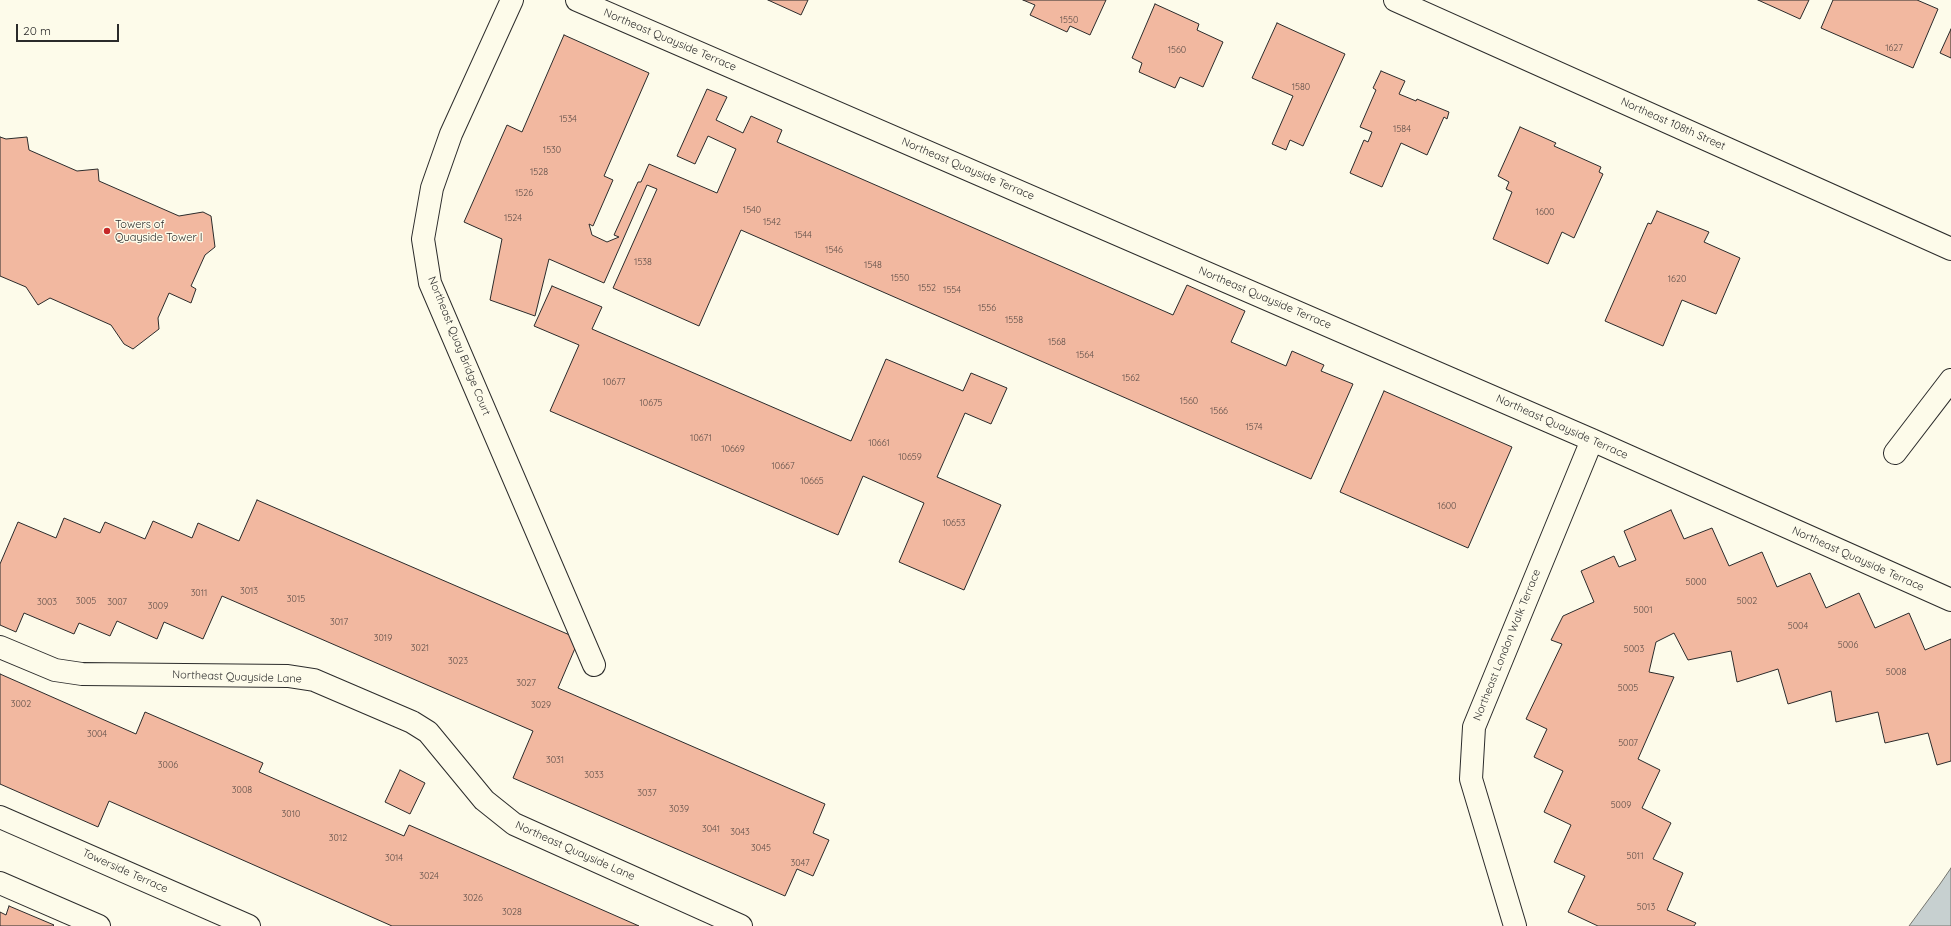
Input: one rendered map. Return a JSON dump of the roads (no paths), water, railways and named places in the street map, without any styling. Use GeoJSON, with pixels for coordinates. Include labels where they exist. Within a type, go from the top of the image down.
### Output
{"type":"FeatureCollection","features":[{"type":"Feature","properties":{"kind":"street","name":"Northeast Quay Bridge Court"},"geometry":{"type":"LineString","coordinates":[[512,0],[452,134],[432,188],[423,239],[430,283],[594,665]]}},
{"type":"Feature","properties":{"kind":"street","name":"Northeast Quayside Terrace"},"geometry":{"type":"LineString","coordinates":[[577,0],[1592,440],[1951,600]]}},
{"type":"Feature","properties":{"kind":"street","name":"Northeast 108th Street"},"geometry":{"type":"LineString","coordinates":[[1395,0],[1951,248]]}},
{"type":"Feature","properties":{"kind":"street"},"geometry":{"type":"LineString","coordinates":[[1895,452],[1951,380]]}},
{"type":"Feature","properties":{"kind":"street","name":"Northeast London Walk Terrace"},"geometry":{"type":"LineString","coordinates":[[1515,926],[1471,779],[1474,727],[1592,440]]}},
{"type":"Feature","properties":{"kind":"street","name":"Northeast Quayside Lane"},"geometry":{"type":"LineString","coordinates":[[0,647],[55,670],[82,674],[288,676],[314,680],[412,722],[428,732],[484,800],[514,824],[741,926]]}},
{"type":"Feature","properties":{"kind":"street","name":"Towerside Terrace"},"geometry":{"type":"LineString","coordinates":[[0,816],[250,926]]}},
{"type":"Feature","properties":{"kind":"street"},"geometry":{"type":"LineString","coordinates":[[0,883],[99,926]]}},
{"type":"Feature","properties":{"kind":"place","name":"Towers of Quayside Tower I"},"geometry":{"type":"Point","coordinates":[107,231]}}]}
